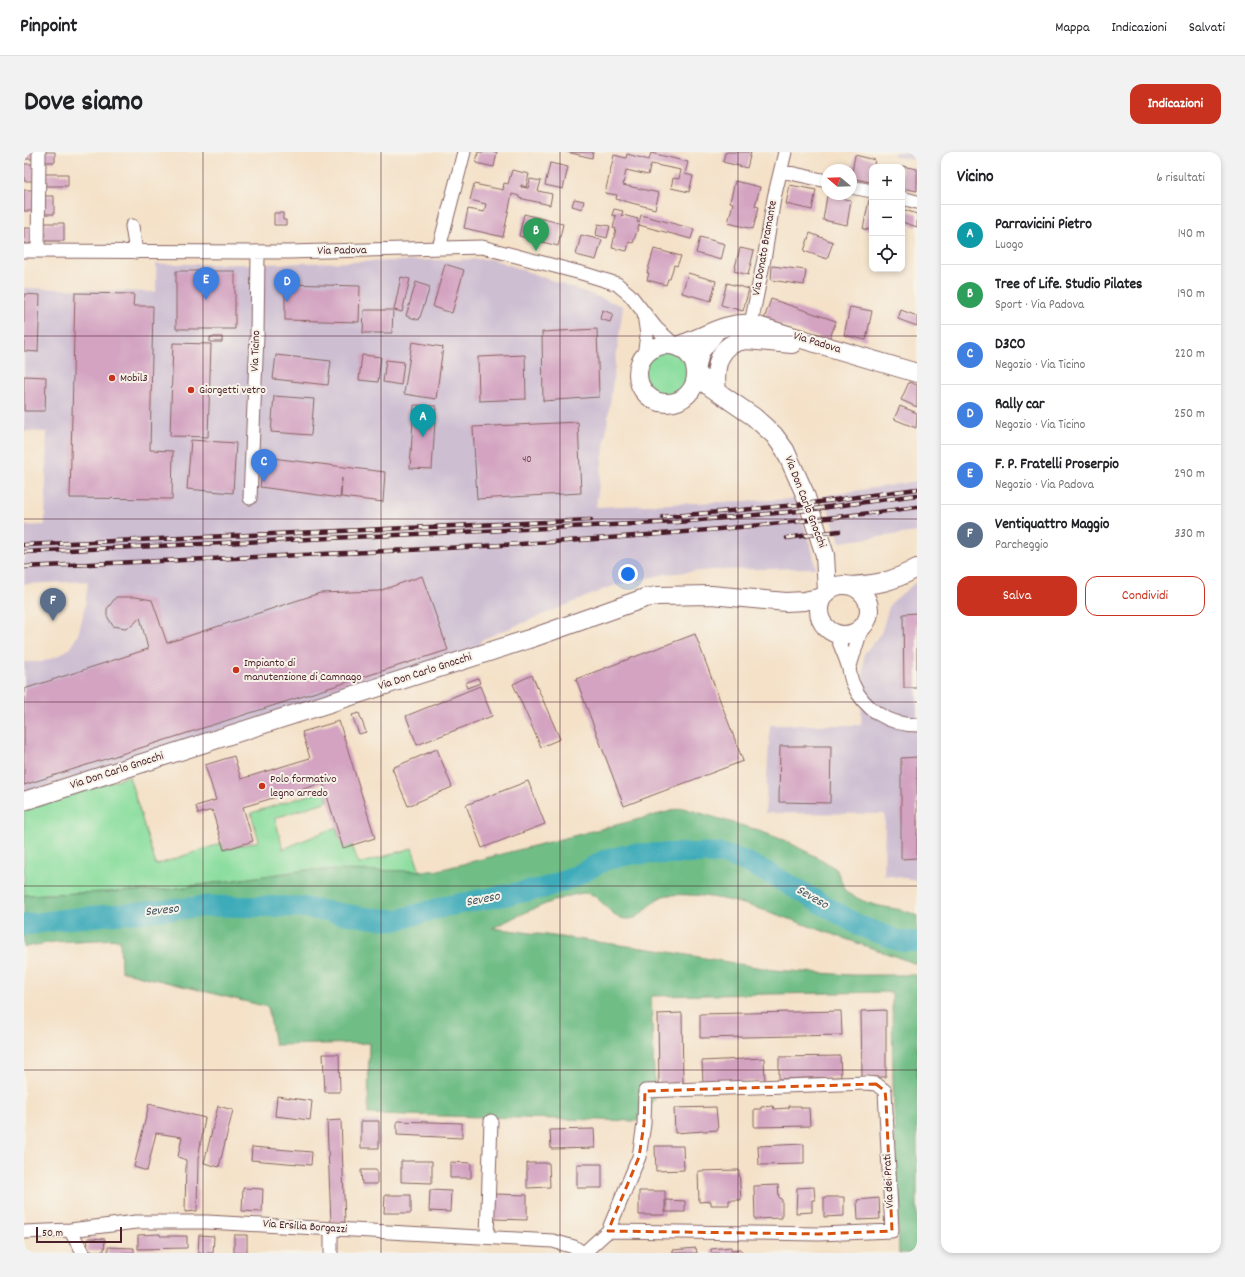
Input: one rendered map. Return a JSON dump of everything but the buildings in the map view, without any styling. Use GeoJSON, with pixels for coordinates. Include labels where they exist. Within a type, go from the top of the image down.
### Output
{"type":"FeatureCollection","features":[{"type":"Feature","properties":{"kind":"street"},"geometry":{"type":"LineString","coordinates":[[38,251],[39,152]]}},
{"type":"Feature","properties":{"kind":"street"},"geometry":{"type":"LineString","coordinates":[[439,248],[464,152]]}},
{"type":"Feature","properties":{"kind":"street","name":"Via Donato Bramante"},"geometry":{"type":"LineString","coordinates":[[750,324],[765,254],[774,198],[785,152]]}},
{"type":"Feature","properties":{"kind":"street"},"geometry":{"type":"LineString","coordinates":[[781,171],[821,180]]}},
{"type":"Feature","properties":{"kind":"street"},"geometry":{"type":"LineString","coordinates":[[857,188],[869,191]]}},
{"type":"Feature","properties":{"kind":"street"},"geometry":{"type":"LineString","coordinates":[[905,199],[917,202]]}},
{"type":"Feature","properties":{"kind":"street"},"geometry":{"type":"LineString","coordinates":[[132,226],[136,252]]}},
{"type":"Feature","properties":{"kind":"street","name":"Via Padova"},"geometry":{"type":"LineString","coordinates":[[24,251],[258,252],[482,247],[609,281],[624,289],[663,336],[676,346],[689,343],[730,324],[750,324],[917,373]]}},
{"type":"Feature","properties":{"kind":"street","name":"Via Ticino"},"geometry":{"type":"LineString","coordinates":[[250,498],[257,335],[258,252]]}},
{"type":"Feature","properties":{"kind":"street"},"geometry":{"type":"LineString","coordinates":[[643,311],[647,328],[647,343],[638,373],[639,382],[643,391],[658,402],[667,404],[676,402],[685,397],[691,390],[695,381],[700,352],[717,330]]}},
{"type":"Feature","properties":{"kind":"street"},"geometry":{"type":"LineString","coordinates":[[717,391],[715,372],[718,360],[726,348],[739,341],[759,341],[834,348]]}},
{"type":"Feature","properties":{"kind":"street"},"geometry":{"type":"LineString","coordinates":[[644,356],[659,346],[676,346],[690,356],[696,371]]}},
{"type":"Feature","properties":{"kind":"street","name":"Via Don Carlo Gnocchi"},"geometry":{"type":"LineString","coordinates":[[696,371],[702,381],[734,405],[754,417],[774,435],[785,450],[804,494],[825,555],[849,586]]}},
{"type":"Feature","properties":{"kind":"street"},"geometry":{"type":"LineString","coordinates":[[685,397],[707,395],[734,405]]}},
{"type":"Feature","properties":{"kind":"street","name":"Via Don Carlo Gnocchi"},"geometry":{"type":"LineString","coordinates":[[825,555],[825,594]]}},
{"type":"Feature","properties":{"kind":"street"},"geometry":{"type":"LineString","coordinates":[[786,602],[804,601],[825,594],[833,588],[874,585],[894,580],[917,568]]}},
{"type":"Feature","properties":{"kind":"street"},"geometry":{"type":"LineString","coordinates":[[849,669],[865,623],[879,598],[894,580]]}},
{"type":"Feature","properties":{"kind":"street"},"geometry":{"type":"LineString","coordinates":[[825,594],[819,613],[821,621],[825,627],[836,634],[850,635],[865,623],[868,603],[861,592],[849,586]]}},
{"type":"Feature","properties":{"kind":"street","name":"Via Don Carlo Gnocchi"},"geometry":{"type":"LineString","coordinates":[[24,801],[524,640],[645,598],[657,596],[711,595],[786,602]]}},
{"type":"Feature","properties":{"kind":"street"},"geometry":{"type":"LineString","coordinates":[[786,602],[821,621]]}},
{"type":"Feature","properties":{"kind":"street"},"geometry":{"type":"LineString","coordinates":[[836,634],[849,669],[853,685],[872,711],[899,723],[917,726]]}},
{"type":"Feature","properties":{"kind":"street","name":"Via dei Prati"},"geometry":{"type":"LineString","coordinates":[[867,1083],[876,1084],[884,1092],[886,1101],[892,1231],[819,1234],[608,1232],[638,1158],[643,1141],[645,1091],[867,1083]]}},
{"type":"Feature","properties":{"kind":"street"},"geometry":{"type":"LineString","coordinates":[[487,1237],[491,1121]]}},
{"type":"Feature","properties":{"kind":"street","name":"Via Ersilia Borgazzi"},"geometry":{"type":"LineString","coordinates":[[24,1232],[70,1230],[136,1222],[259,1224],[553,1241],[574,1247],[584,1253]]}},
{"type":"Feature","properties":{"kind":"street"},"geometry":{"type":"LineString","coordinates":[[331,1253],[332,1229]]}},
{"type":"Feature","properties":{"kind":"street"},"geometry":{"type":"LineString","coordinates":[[70,1230],[83,1253]]}},
{"type":"Feature","properties":{"kind":"street"},"geometry":{"type":"LineString","coordinates":[[584,1253],[608,1232]]}},
{"type":"Feature","properties":{"kind":"highlighted area"},"geometry":{"type":"Polygon","coordinates":[[[876,1084],[885,1091],[892,1231],[819,1234],[608,1231],[639,1157],[644,1124],[645,1091],[876,1084]]]}},
{"type":"Feature","properties":{"kind":"shaded area"},"geometry":{"type":"Polygon","coordinates":[[[894,152],[917,152],[917,160],[894,157],[894,152]]]}},
{"type":"Feature","properties":{"kind":"shaded area"},"geometry":{"type":"Polygon","coordinates":[[[492,259],[623,306],[596,507],[794,499],[811,546],[816,568],[712,570],[665,574],[610,587],[481,640],[479,648],[24,793],[24,662],[42,662],[58,656],[69,649],[78,635],[85,607],[88,581],[24,584],[24,526],[45,525],[47,432],[24,431],[24,288],[156,292],[156,264],[259,264],[492,259]]]}},
{"type":"Feature","properties":{"kind":"shaded area"},"geometry":{"type":"Polygon","coordinates":[[[917,481],[917,532],[840,542],[823,496],[917,481]]]}},
{"type":"Feature","properties":{"kind":"shaded area"},"geometry":{"type":"Polygon","coordinates":[[[917,581],[917,880],[884,875],[885,814],[765,813],[770,725],[861,725],[864,654],[881,633],[890,604],[917,581]]]}},
{"type":"Feature","properties":{"kind":"green space"},"geometry":{"type":"Polygon","coordinates":[[[666,351],[678,355],[684,361],[688,373],[684,385],[678,391],[666,395],[654,391],[648,385],[644,373],[648,361],[654,355],[666,351]]]}},
{"type":"Feature","properties":{"kind":"green space"},"geometry":{"type":"Polygon","coordinates":[[[129,776],[156,865],[222,843],[224,850],[259,841],[251,813],[325,790],[328,801],[275,818],[283,849],[336,827],[343,848],[352,845],[359,864],[412,848],[420,872],[307,870],[164,890],[24,895],[24,810],[129,776]]]}},
{"type":"Feature","properties":{"kind":"green space"},"geometry":{"type":"Polygon","coordinates":[[[683,808],[754,829],[786,841],[836,869],[847,893],[871,904],[903,911],[917,916],[917,964],[757,908],[705,896],[668,895],[652,903],[639,916],[628,919],[613,913],[591,894],[583,893],[542,905],[493,928],[658,950],[774,970],[851,975],[917,975],[917,1253],[899,1253],[893,1083],[892,992],[651,996],[655,1099],[637,1121],[368,1114],[369,1043],[275,1045],[268,1007],[121,971],[120,939],[54,942],[24,947],[24,895],[164,890],[307,870],[435,871],[683,808]]]}},
{"type":"Feature","properties":{"kind":"waterway","name":"Seveso"},"geometry":{"type":"LineString","coordinates":[[24,925],[66,919],[209,906],[300,907],[369,918],[397,920],[447,906],[544,888],[574,877],[605,860],[631,854],[718,853],[742,860],[772,875],[860,926],[900,941],[917,942]]}},
{"type":"Feature","properties":{"kind":"railway"},"geometry":{"type":"LineString","coordinates":[[663,517],[797,505],[917,489]]}},
{"type":"Feature","properties":{"kind":"railway"},"geometry":{"type":"LineString","coordinates":[[24,552],[678,522],[799,511],[917,495]]}},
{"type":"Feature","properties":{"kind":"railway"},"geometry":{"type":"LineString","coordinates":[[24,567],[471,547],[583,540],[806,520],[917,507]]}},
{"type":"Feature","properties":{"kind":"railway"},"geometry":{"type":"LineString","coordinates":[[24,545],[591,520]]}},
{"type":"Feature","properties":{"kind":"railway"},"geometry":{"type":"LineString","coordinates":[[787,538],[839,531]]}},
{"type":"Feature","properties":{"kind":"place","name":"Tree of Life. Studio Pilates"},"geometry":{"type":"Point","coordinates":[536,251]}},
{"type":"Feature","properties":{"kind":"place","name":"F. P. Fratelli Proserpio"},"geometry":{"type":"Point","coordinates":[206,300]}},
{"type":"Feature","properties":{"kind":"place","name":"Rally car"},"geometry":{"type":"Point","coordinates":[287,302]}},
{"type":"Feature","properties":{"kind":"place","name":"Mobil3"},"geometry":{"type":"Point","coordinates":[112,378]}},
{"type":"Feature","properties":{"kind":"place","name":"Giorgetti vetro"},"geometry":{"type":"Point","coordinates":[191,390]}},
{"type":"Feature","properties":{"kind":"place","name":"Parravicini Pietro"},"geometry":{"type":"Point","coordinates":[423,437]}},
{"type":"Feature","properties":{"kind":"place","name":"D3CO"},"geometry":{"type":"Point","coordinates":[264,482]}},
{"type":"Feature","properties":{"kind":"place","name":"Ventiquattro Maggio"},"geometry":{"type":"Point","coordinates":[53,621]}},
{"type":"Feature","properties":{"kind":"place","name":"Impianto di manutenzione di Camnago"},"geometry":{"type":"Point","coordinates":[236,670]}},
{"type":"Feature","properties":{"kind":"place","name":"Polo formativo legno arredo"},"geometry":{"type":"Point","coordinates":[262,786]}}]}
